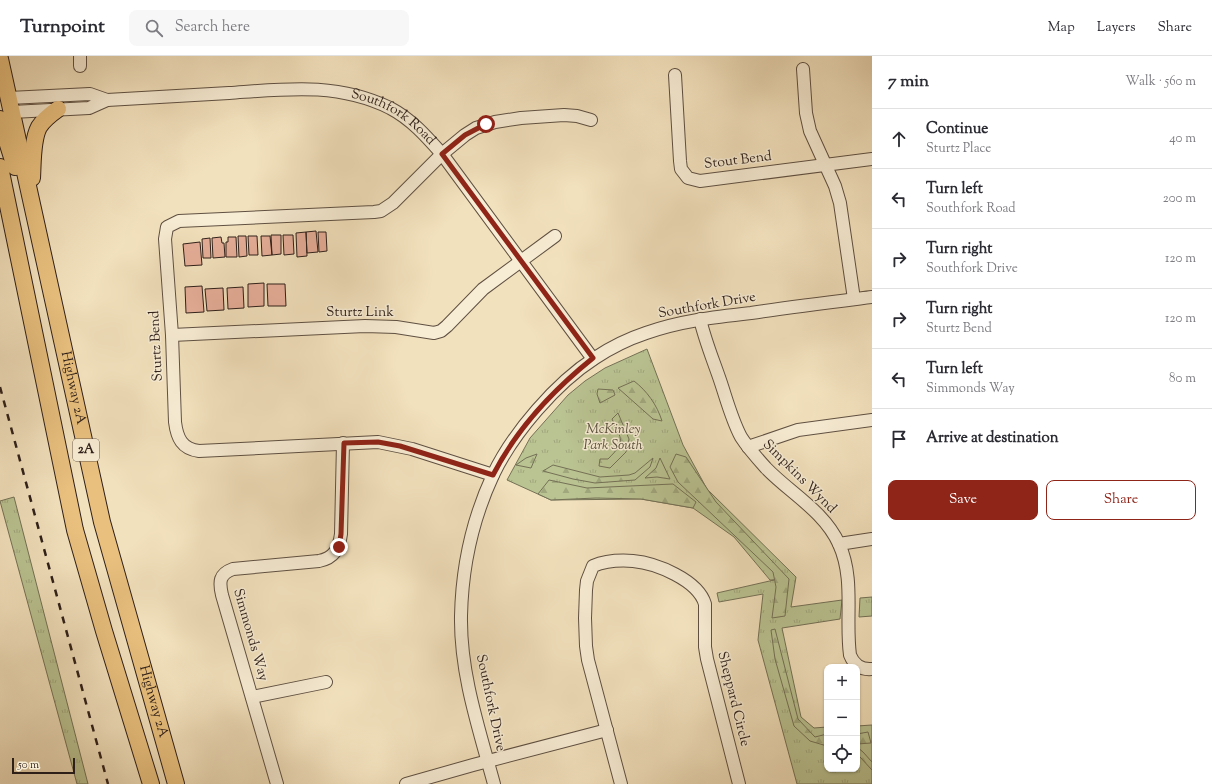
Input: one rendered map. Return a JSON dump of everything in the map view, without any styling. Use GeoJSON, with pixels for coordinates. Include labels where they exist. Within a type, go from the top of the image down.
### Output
{"type":"FeatureCollection","features":[{"type":"Feature","properties":{"kind":"main road","name":"Highway 2A"},"geometry":{"type":"LineString","coordinates":[[0,59],[4,106],[30,193],[102,522],[176,784]]}},
{"type":"Feature","properties":{"kind":"main road"},"geometry":{"type":"LineString","coordinates":[[4,106],[23,196],[43,252]]}},
{"type":"Feature","properties":{"kind":"main road"},"geometry":{"type":"LineString","coordinates":[[30,193],[34,147],[39,128],[49,116],[58,109]]}},
{"type":"Feature","properties":{"kind":"main road","name":"Highway 2A"},"geometry":{"type":"LineString","coordinates":[[0,167],[75,530],[151,784]]}},
{"type":"Feature","properties":{"kind":"main road"},"geometry":{"type":"LineString","coordinates":[[0,180],[7,199]]}},
{"type":"Feature","properties":{"kind":"street"},"geometry":{"type":"LineString","coordinates":[[803,69],[808,122],[815,144],[835,186],[840,203],[854,299]]}},
{"type":"Feature","properties":{"kind":"street","name":"Stout Bend"},"geometry":{"type":"LineString","coordinates":[[675,75],[681,169],[688,178],[700,181],[872,160]]}},
{"type":"Feature","properties":{"kind":"street","name":"Southfork Road"},"geometry":{"type":"LineString","coordinates":[[4,106],[58,109],[89,108],[107,100],[303,88],[338,91],[369,99],[398,113],[417,127],[442,154],[593,358]]}},
{"type":"Feature","properties":{"kind":"street","name":"Southfork Road"},"geometry":{"type":"LineString","coordinates":[[4,106],[90,94],[107,100]]}},
{"type":"Feature","properties":{"kind":"street"},"geometry":{"type":"LineString","coordinates":[[442,154],[476,128],[495,122],[514,118],[564,115],[577,116],[591,120]]}},
{"type":"Feature","properties":{"kind":"street","name":"Sturtz Bend"},"geometry":{"type":"LineString","coordinates":[[442,154],[393,203],[381,211],[179,221],[167,227],[165,239],[172,335],[176,431],[184,445],[191,450],[199,451],[378,442],[400,446],[493,475]]}},
{"type":"Feature","properties":{"kind":"street","name":"Sturtz Link"},"geometry":{"type":"LineString","coordinates":[[172,335],[365,326],[396,327],[434,333],[447,326],[483,289],[555,236]]}},
{"type":"Feature","properties":{"kind":"street","name":"Southfork Drive"},"geometry":{"type":"LineString","coordinates":[[494,784],[468,684],[462,641],[461,616],[465,568],[486,490],[507,450],[533,414],[567,380],[593,358],[644,333],[668,325],[700,319],[872,297]]}},
{"type":"Feature","properties":{"kind":"street","name":"Simpkins Wynd"},"geometry":{"type":"LineString","coordinates":[[700,319],[703,332],[737,427],[748,447],[774,477],[815,512],[832,532],[839,544],[845,564],[849,586],[850,655],[856,665],[862,668],[872,669]]}},
{"type":"Feature","properties":{"kind":"street"},"geometry":{"type":"LineString","coordinates":[[748,447],[770,438],[798,430],[872,420]]}},
{"type":"Feature","properties":{"kind":"street","name":"Simmonds Way"},"geometry":{"type":"LineString","coordinates":[[277,784],[222,595],[220,587],[221,580],[227,571],[233,569],[319,561],[331,557],[336,552],[339,547],[341,534],[344,443]]}},
{"type":"Feature","properties":{"kind":"street"},"geometry":{"type":"LineString","coordinates":[[839,544],[872,540]]}},
{"type":"Feature","properties":{"kind":"street","name":"Sheppard Circle"},"geometry":{"type":"LineString","coordinates":[[621,784],[586,646],[585,618],[587,581],[593,566],[599,564],[633,561],[649,564],[680,577],[691,585],[703,598],[705,604],[705,647],[708,665],[739,784]]}},
{"type":"Feature","properties":{"kind":"street"},"geometry":{"type":"LineString","coordinates":[[252,697],[326,682]]}},
{"type":"Feature","properties":{"kind":"street"},"geometry":{"type":"LineString","coordinates":[[406,784],[607,730]]}},
{"type":"Feature","properties":{"kind":"green space","name":"McKinley Park South"},"geometry":{"type":"Polygon","coordinates":[[[647,349],[683,445],[707,489],[796,577],[791,607],[842,600],[840,619],[782,628],[801,717],[814,728],[824,727],[824,772],[860,772],[860,726],[872,725],[872,784],[797,784],[758,640],[763,594],[719,602],[717,593],[774,580],[770,580],[734,537],[693,508],[641,499],[551,500],[507,480],[530,438],[568,395],[585,381],[605,368],[647,349]]]}},
{"type":"Feature","properties":{"kind":"green space"},"geometry":{"type":"Polygon","coordinates":[[[634,381],[651,399],[662,421],[653,419],[618,388],[634,381]]]}},
{"type":"Feature","properties":{"kind":"green space"},"geometry":{"type":"Polygon","coordinates":[[[598,389],[613,390],[615,395],[600,403],[597,394],[598,389]]]}},
{"type":"Feature","properties":{"kind":"green space"},"geometry":{"type":"Polygon","coordinates":[[[618,413],[629,439],[626,452],[610,468],[599,466],[600,459],[608,459],[620,444],[620,437],[612,419],[618,413]]]}},
{"type":"Feature","properties":{"kind":"green space"},"geometry":{"type":"Polygon","coordinates":[[[537,454],[531,468],[516,465],[526,458],[537,454]]]}},
{"type":"Feature","properties":{"kind":"green space"},"geometry":{"type":"Polygon","coordinates":[[[676,454],[686,457],[716,502],[789,579],[785,616],[772,618],[776,587],[773,572],[678,482],[670,467],[676,454]]]}},
{"type":"Feature","properties":{"kind":"green space"},"geometry":{"type":"Polygon","coordinates":[[[653,458],[650,467],[635,480],[595,483],[543,471],[553,465],[600,477],[629,475],[635,473],[653,458]]]}},
{"type":"Feature","properties":{"kind":"green space"},"geometry":{"type":"Polygon","coordinates":[[[660,458],[670,479],[657,477],[645,478],[656,468],[660,458]]]}},
{"type":"Feature","properties":{"kind":"green space"},"geometry":{"type":"Polygon","coordinates":[[[549,480],[587,488],[673,484],[696,502],[693,508],[641,499],[596,498],[551,500],[538,494],[549,480]]]}},
{"type":"Feature","properties":{"kind":"green space"},"geometry":{"type":"Polygon","coordinates":[[[14,497],[88,784],[77,784],[0,501],[14,497]]]}},
{"type":"Feature","properties":{"kind":"green space"},"geometry":{"type":"Polygon","coordinates":[[[872,597],[872,616],[859,617],[860,598],[872,597]]]}},
{"type":"Feature","properties":{"kind":"green space"},"geometry":{"type":"Polygon","coordinates":[[[775,629],[798,719],[815,737],[824,735],[824,745],[810,741],[794,726],[775,659],[771,630],[775,629]]]}},
{"type":"Feature","properties":{"kind":"green space"},"geometry":{"type":"Polygon","coordinates":[[[868,732],[871,743],[860,744],[860,733],[868,732]]]}},
{"type":"Feature","properties":{"kind":"green space"},"geometry":{"type":"Polygon","coordinates":[[[860,750],[872,762],[872,770],[860,757],[860,750]]]}},
{"type":"Feature","properties":{"kind":"building"},"geometry":{"type":"Polygon","coordinates":[[[316,231],[318,252],[307,253],[306,232],[316,231]]]}},
{"type":"Feature","properties":{"kind":"building"},"geometry":{"type":"Polygon","coordinates":[[[306,232],[307,256],[297,257],[296,233],[306,232]]]}},
{"type":"Feature","properties":{"kind":"building"},"geometry":{"type":"Polygon","coordinates":[[[318,232],[326,232],[327,251],[319,252],[318,232]]]}},
{"type":"Feature","properties":{"kind":"building"},"geometry":{"type":"Polygon","coordinates":[[[271,235],[281,235],[281,254],[272,255],[271,235]]]}},
{"type":"Feature","properties":{"kind":"building"},"geometry":{"type":"Polygon","coordinates":[[[283,235],[293,235],[294,254],[284,255],[283,235]]]}},
{"type":"Feature","properties":{"kind":"building"},"geometry":{"type":"Polygon","coordinates":[[[238,236],[246,236],[247,256],[239,257],[238,236]]]}},
{"type":"Feature","properties":{"kind":"building"},"geometry":{"type":"Polygon","coordinates":[[[248,236],[257,236],[258,255],[249,255],[248,236]]]}},
{"type":"Feature","properties":{"kind":"building"},"geometry":{"type":"Polygon","coordinates":[[[261,236],[270,236],[272,255],[262,256],[261,236]]]}},
{"type":"Feature","properties":{"kind":"building"},"geometry":{"type":"Polygon","coordinates":[[[221,237],[222,243],[224,243],[225,257],[213,258],[212,238],[221,237]]]}},
{"type":"Feature","properties":{"kind":"building"},"geometry":{"type":"Polygon","coordinates":[[[228,237],[236,237],[237,257],[226,257],[226,242],[228,242],[228,237]]]}},
{"type":"Feature","properties":{"kind":"building"},"geometry":{"type":"Polygon","coordinates":[[[210,238],[211,258],[203,258],[202,239],[210,238]]]}},
{"type":"Feature","properties":{"kind":"building"},"geometry":{"type":"Polygon","coordinates":[[[200,242],[202,265],[185,266],[183,244],[200,242]]]}},
{"type":"Feature","properties":{"kind":"building"},"geometry":{"type":"Polygon","coordinates":[[[264,283],[264,306],[248,307],[248,284],[264,283]]]}},
{"type":"Feature","properties":{"kind":"building"},"geometry":{"type":"Polygon","coordinates":[[[267,284],[285,284],[286,306],[268,306],[267,284]]]}},
{"type":"Feature","properties":{"kind":"building"},"geometry":{"type":"Polygon","coordinates":[[[202,286],[204,312],[186,313],[185,287],[202,286]]]}},
{"type":"Feature","properties":{"kind":"building"},"geometry":{"type":"Polygon","coordinates":[[[243,287],[244,308],[228,309],[227,288],[243,287]]]}},
{"type":"Feature","properties":{"kind":"building"},"geometry":{"type":"Polygon","coordinates":[[[223,288],[224,310],[207,311],[205,289],[223,288]]]}},
{"type":"Feature","properties":{"kind":"railway"},"geometry":{"type":"LineString","coordinates":[[0,387],[108,784]]}},
{"type":"Feature","properties":{"kind":"route"},"geometry":{"type":"LineString","coordinates":[[339,547],[341,534],[344,443],[378,442],[400,446],[481,470],[493,475],[507,450],[533,414],[573,374],[593,358],[442,154],[465,135],[486,124]]}}]}
